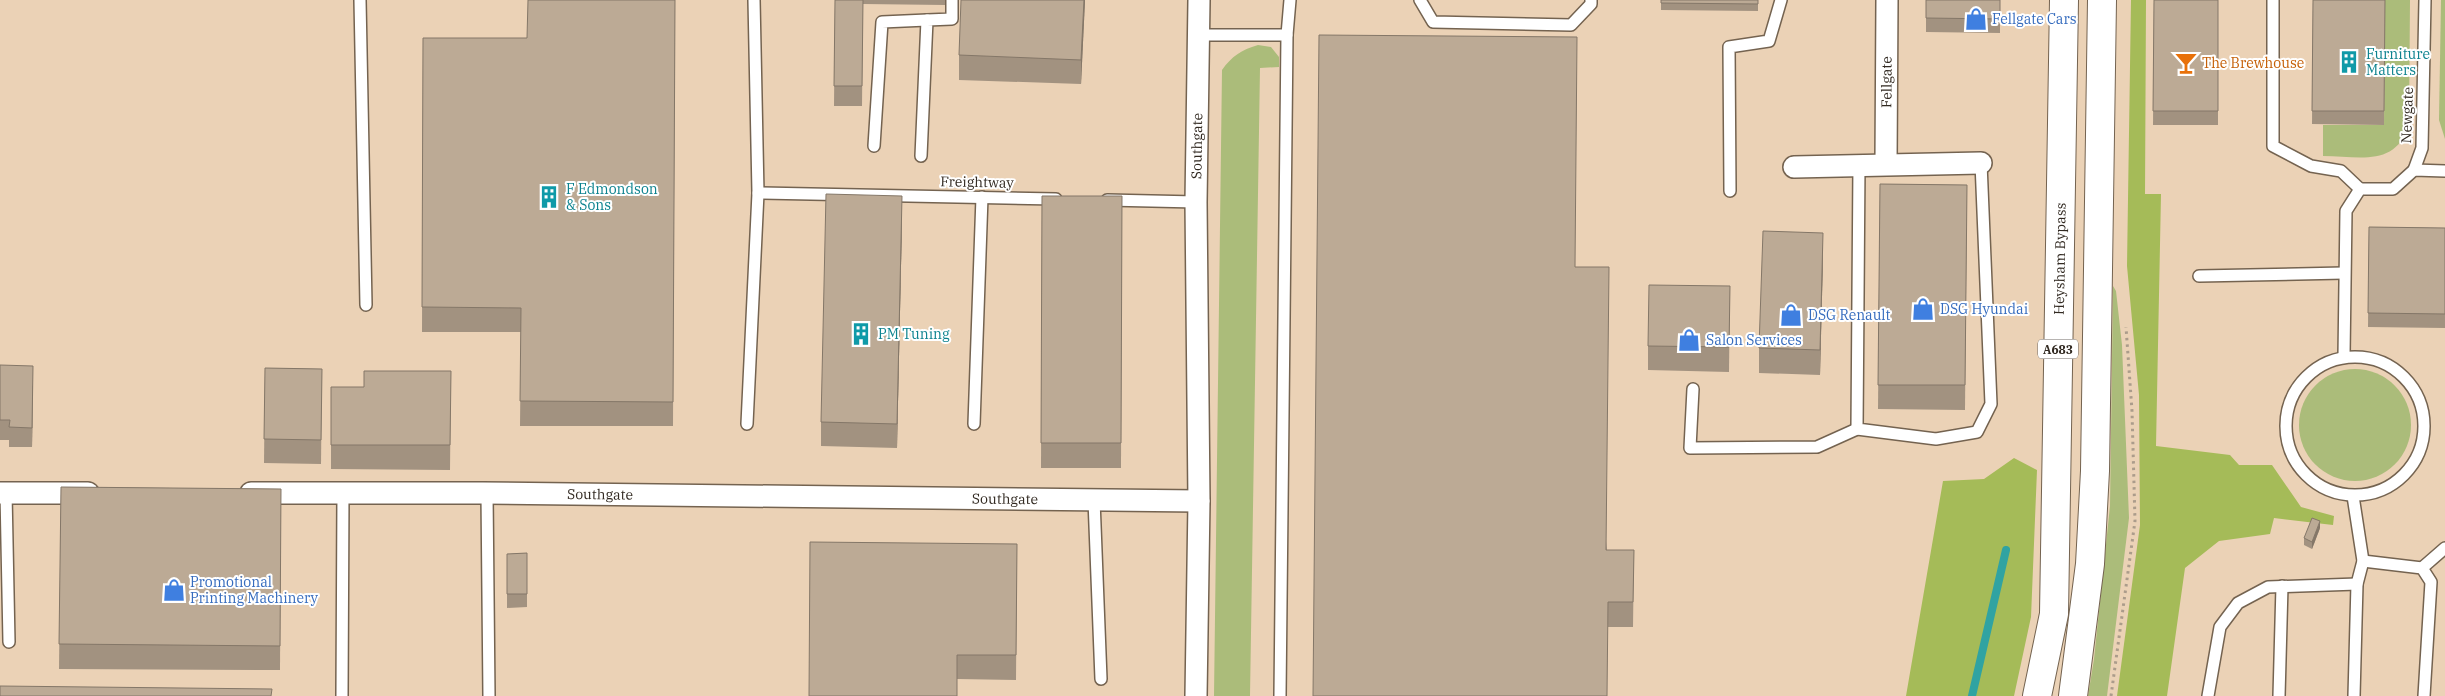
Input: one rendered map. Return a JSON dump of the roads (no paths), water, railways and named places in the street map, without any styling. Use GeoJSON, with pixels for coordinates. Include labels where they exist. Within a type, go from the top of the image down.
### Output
{"type":"FeatureCollection","features":[{"type":"Feature","properties":{"kind":"highway","name":"Heysham Bypass"},"geometry":{"type":"LineString","coordinates":[[2037,696],[2054,614],[2064,0]]}},
{"type":"Feature","properties":{"kind":"highway","name":"A683"},"geometry":{"type":"LineString","coordinates":[[2073,696],[2090,564],[2094,480],[2102,0]]}},
{"type":"Feature","properties":{"kind":"street","name":"Southgate"},"geometry":{"type":"LineString","coordinates":[[1196,696],[1198,501],[1196,202],[1199,0]]}},
{"type":"Feature","properties":{"kind":"street","name":"Fellgate"},"geometry":{"type":"LineString","coordinates":[[1886,163],[1887,0]]}},
{"type":"Feature","properties":{"kind":"street"},"geometry":{"type":"LineString","coordinates":[[1794,167],[1886,163],[1981,162]]}},
{"type":"Feature","properties":{"kind":"street"},"geometry":{"type":"LineString","coordinates":[[3,493],[105,493]]}},
{"type":"Feature","properties":{"kind":"street","name":"Southgate"},"geometry":{"type":"LineString","coordinates":[[234,493],[487,493],[1198,501]]}},
{"type":"Feature","properties":{"kind":"lane"},"geometry":{"type":"LineString","coordinates":[[360,0],[366,304]]}},
{"type":"Feature","properties":{"kind":"lane"},"geometry":{"type":"LineString","coordinates":[[747,424],[758,193],[754,0]]}},
{"type":"Feature","properties":{"kind":"lane"},"geometry":{"type":"LineString","coordinates":[[874,146],[882,22],[952,20],[952,0]]}},
{"type":"Feature","properties":{"kind":"lane"},"geometry":{"type":"LineString","coordinates":[[1280,696],[1287,35],[1290,0]]}},
{"type":"Feature","properties":{"kind":"lane"},"geometry":{"type":"LineString","coordinates":[[1420,0],[1433,22],[1572,25],[1591,4],[1591,0]]}},
{"type":"Feature","properties":{"kind":"lane"},"geometry":{"type":"LineString","coordinates":[[1730,191],[1729,47],[1769,41],[1780,0]]}},
{"type":"Feature","properties":{"kind":"lane"},"geometry":{"type":"LineString","coordinates":[[2273,0],[2273,146],[2311,166],[2341,172],[2360,189],[2393,189],[2414,170],[2445,171]]}},
{"type":"Feature","properties":{"kind":"lane","name":"Newgate"},"geometry":{"type":"LineString","coordinates":[[2414,170],[2422,148],[2425,0]]}},
{"type":"Feature","properties":{"kind":"lane"},"geometry":{"type":"LineString","coordinates":[[920,156],[926,20]]}},
{"type":"Feature","properties":{"kind":"lane"},"geometry":{"type":"LineString","coordinates":[[1199,35],[1287,35]]}},
{"type":"Feature","properties":{"kind":"lane"},"geometry":{"type":"LineString","coordinates":[[1692,389],[1690,448],[1817,447],[1857,429],[1936,438],[1976,432],[1990,404],[1981,162]]}},
{"type":"Feature","properties":{"kind":"lane"},"geometry":{"type":"LineString","coordinates":[[1857,429],[1859,164]]}},
{"type":"Feature","properties":{"kind":"lane"},"geometry":{"type":"LineString","coordinates":[[2344,356],[2346,211],[2360,189]]}},
{"type":"Feature","properties":{"kind":"lane","name":"Freightway"},"geometry":{"type":"LineString","coordinates":[[758,193],[1069,199]]}},
{"type":"Feature","properties":{"kind":"lane"},"geometry":{"type":"LineString","coordinates":[[974,424],[982,197]]}},
{"type":"Feature","properties":{"kind":"lane"},"geometry":{"type":"LineString","coordinates":[[1098,200],[1196,202]]}},
{"type":"Feature","properties":{"kind":"lane"},"geometry":{"type":"LineString","coordinates":[[2199,276],[2344,273]]}},
{"type":"Feature","properties":{"kind":"lane"},"geometry":{"type":"LineString","coordinates":[[2344,356],[2368,357],[2389,365],[2407,380],[2419,399],[2424,421],[2422,444],[2413,465],[2397,482],[2376,493],[2353,496],[2331,492],[2311,481],[2295,463],[2286,442],[2285,419],[2291,397],[2304,378],[2322,364],[2344,356]]}},
{"type":"Feature","properties":{"kind":"lane"},"geometry":{"type":"LineString","coordinates":[[3,493],[9,642]]}},
{"type":"Feature","properties":{"kind":"lane"},"geometry":{"type":"LineString","coordinates":[[342,696],[343,493]]}},
{"type":"Feature","properties":{"kind":"lane"},"geometry":{"type":"LineString","coordinates":[[487,493],[489,696]]}},
{"type":"Feature","properties":{"kind":"lane"},"geometry":{"type":"LineString","coordinates":[[2353,496],[2363,561],[2357,584],[2354,696]]}},
{"type":"Feature","properties":{"kind":"lane"},"geometry":{"type":"LineString","coordinates":[[1094,500],[1101,679]]}},
{"type":"Feature","properties":{"kind":"lane"},"geometry":{"type":"LineString","coordinates":[[2363,561],[2422,568],[2445,548]]}},
{"type":"Feature","properties":{"kind":"lane"},"geometry":{"type":"LineString","coordinates":[[2422,568],[2431,582],[2424,696]]}},
{"type":"Feature","properties":{"kind":"lane"},"geometry":{"type":"LineString","coordinates":[[2208,696],[2220,626],[2238,603],[2268,587],[2357,584]]}},
{"type":"Feature","properties":{"kind":"lane"},"geometry":{"type":"LineString","coordinates":[[2279,696],[2282,586]]}},
{"type":"Feature","properties":{"kind":"waterway"},"geometry":{"type":"LineString","coordinates":[[1972,696],[2006,550]]}},
{"type":"Feature","properties":{"kind":"place","name":"Fellgate Cars"},"geometry":{"type":"Point","coordinates":[1976,19]}},
{"type":"Feature","properties":{"kind":"place","name":"Furniture Matters"},"geometry":{"type":"Point","coordinates":[2349,62]}},
{"type":"Feature","properties":{"kind":"place","name":"The Brewhouse"},"geometry":{"type":"Point","coordinates":[2186,63]}},
{"type":"Feature","properties":{"kind":"place","name":"F Edmondson & Sons"},"geometry":{"type":"Point","coordinates":[549,197]}},
{"type":"Feature","properties":{"kind":"place","name":"DSG Hyundai"},"geometry":{"type":"Point","coordinates":[1923,309]}},
{"type":"Feature","properties":{"kind":"place","name":"DSG Renault"},"geometry":{"type":"Point","coordinates":[1791,315]}},
{"type":"Feature","properties":{"kind":"place","name":"PM Tuning"},"geometry":{"type":"Point","coordinates":[861,334]}},
{"type":"Feature","properties":{"kind":"place","name":"Salon Services"},"geometry":{"type":"Point","coordinates":[1689,340]}},
{"type":"Feature","properties":{"kind":"place","name":"Promotional Printing Machinery"},"geometry":{"type":"Point","coordinates":[174,590]}}]}
